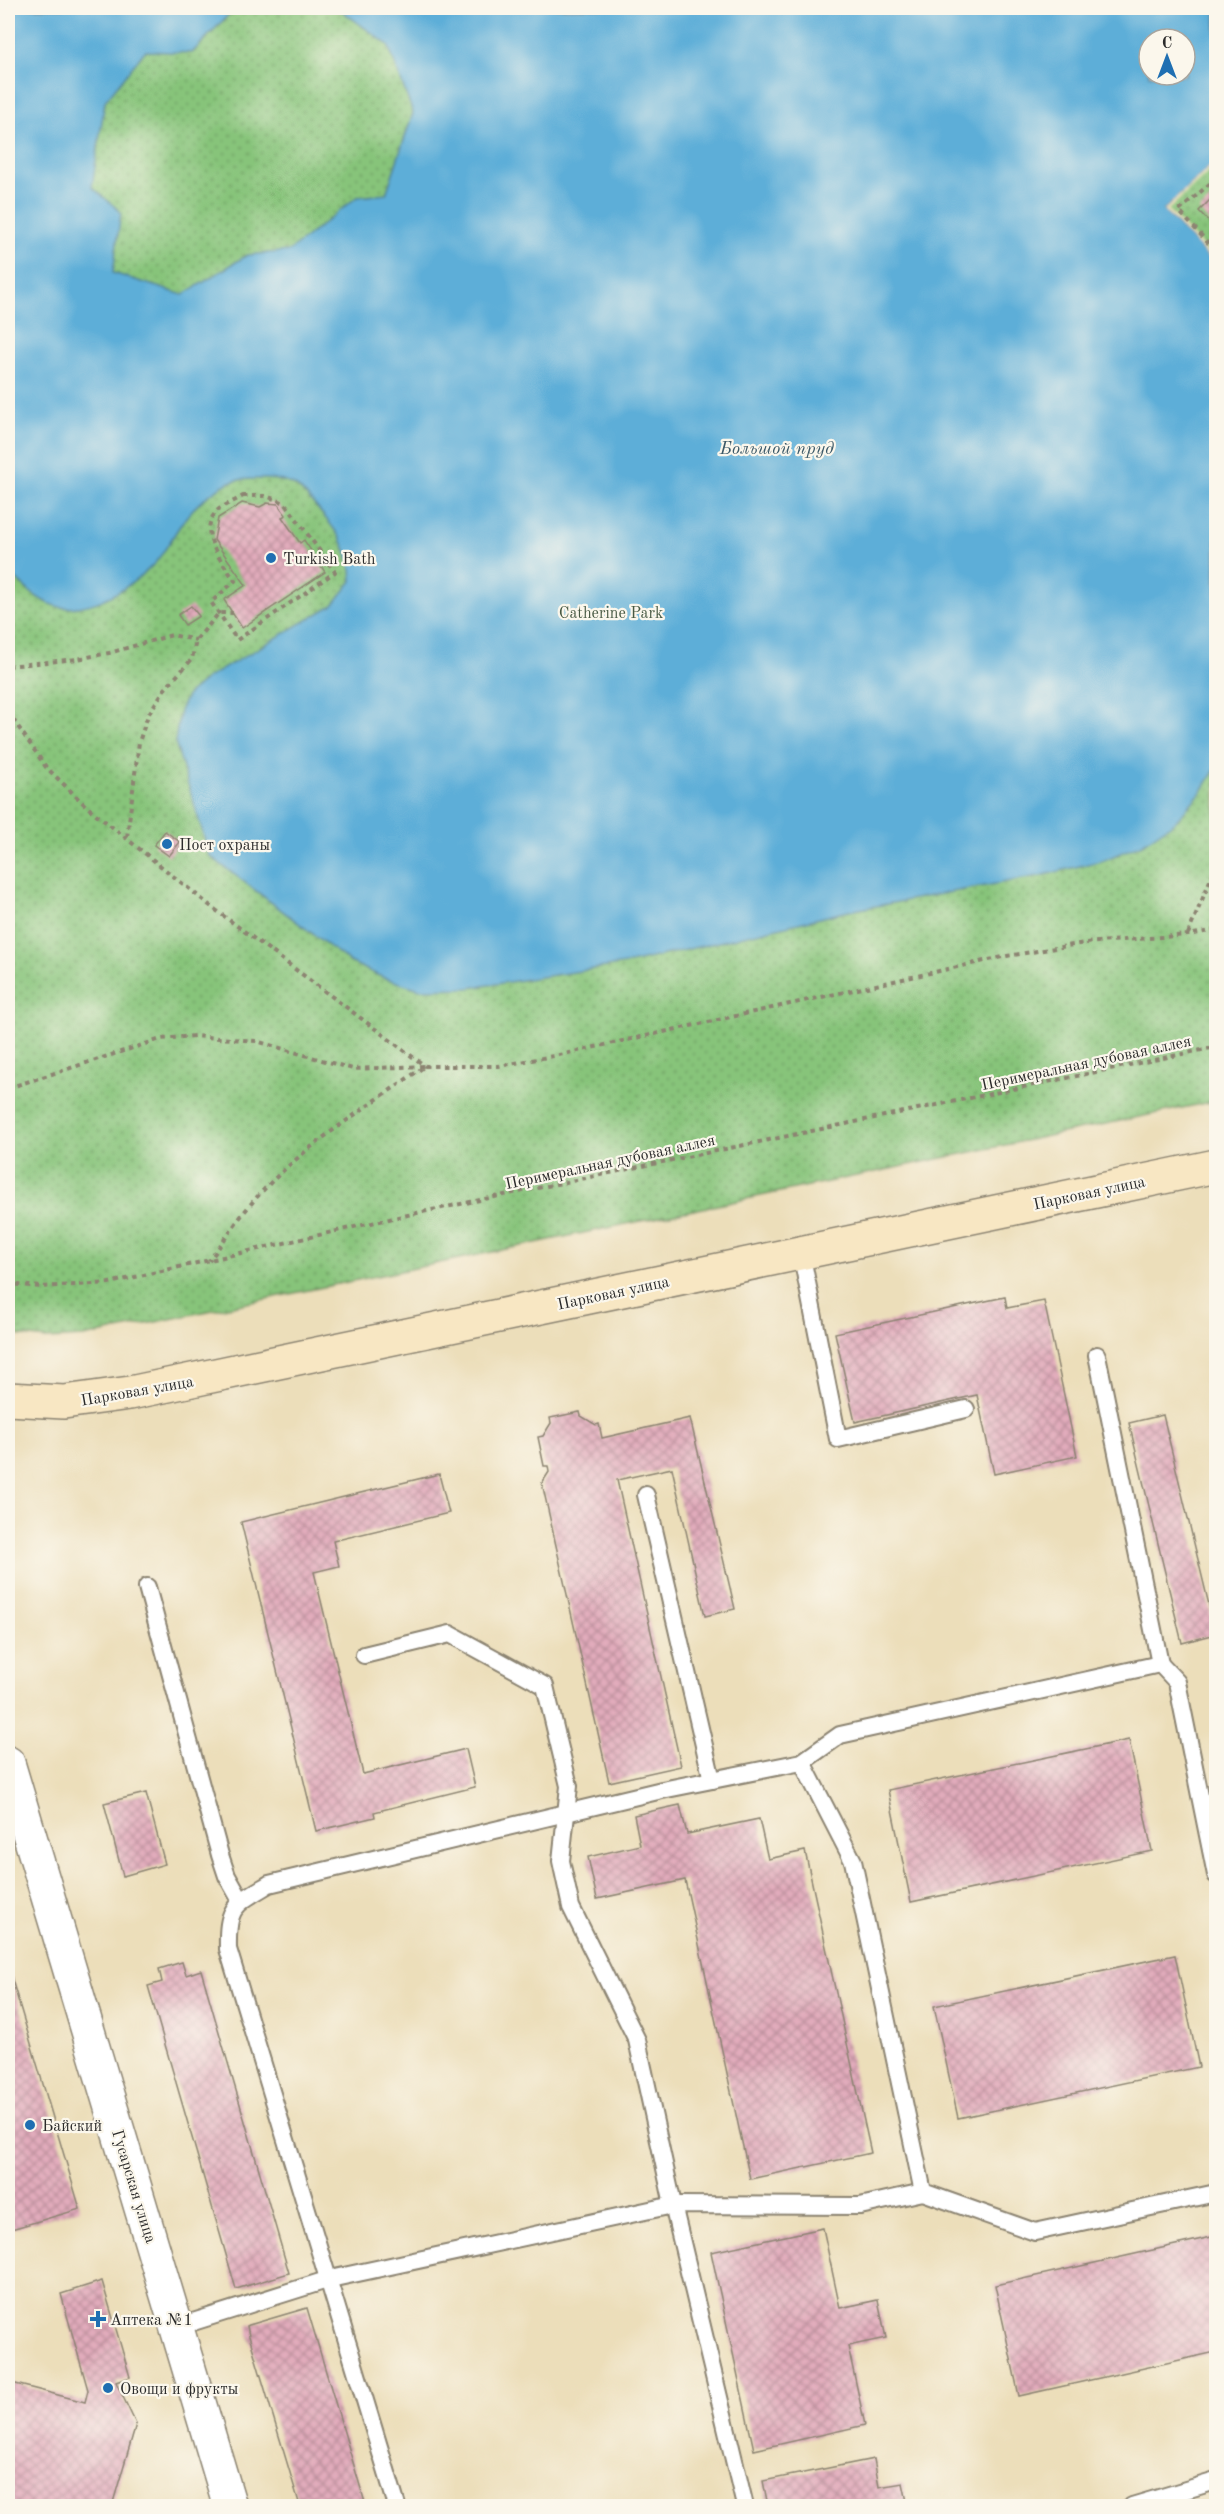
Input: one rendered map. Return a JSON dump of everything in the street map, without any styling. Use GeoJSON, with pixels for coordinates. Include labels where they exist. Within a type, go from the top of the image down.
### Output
{"type":"FeatureCollection","features":[{"type":"Feature","properties":{"kind":"main road","name":"Парковая улица"},"geometry":{"type":"LineString","coordinates":[[8,1399],[63,1402],[130,1393],[1216,1166]]}},
{"type":"Feature","properties":{"kind":"street","name":"Гусарская улица"},"geometry":{"type":"LineString","coordinates":[[8,1763],[230,2506]]}},
{"type":"Feature","properties":{"kind":"lane"},"geometry":{"type":"LineString","coordinates":[[801,1252],[838,1439],[966,1409]]}},
{"type":"Feature","properties":{"kind":"lane"},"geometry":{"type":"LineString","coordinates":[[1097,1355],[1160,1664],[1177,1682],[1216,1875]]}},
{"type":"Feature","properties":{"kind":"lane"},"geometry":{"type":"LineString","coordinates":[[646,1495],[712,1780]]}},
{"type":"Feature","properties":{"kind":"lane"},"geometry":{"type":"LineString","coordinates":[[147,1587],[220,1855],[227,1876],[241,1901]]}},
{"type":"Feature","properties":{"kind":"lane"},"geometry":{"type":"LineString","coordinates":[[364,1655],[450,1634],[545,1686],[569,1786],[561,1861],[571,1907],[637,2040],[673,2205],[745,2506]]}},
{"type":"Feature","properties":{"kind":"lane"},"geometry":{"type":"LineString","coordinates":[[398,2506],[228,1948],[228,1921],[241,1901],[269,1884],[712,1780],[802,1762],[840,1735],[1160,1664]]}},
{"type":"Feature","properties":{"kind":"lane"},"geometry":{"type":"LineString","coordinates":[[802,1762],[853,1861],[923,2192]]}},
{"type":"Feature","properties":{"kind":"lane"},"geometry":{"type":"LineString","coordinates":[[177,2327],[330,2279],[673,2205],[860,2206],[923,2192],[1035,2232],[1216,2193]]}},
{"type":"Feature","properties":{"kind":"lane"},"geometry":{"type":"LineString","coordinates":[[1132,2506],[1216,2481]]}},
{"type":"Feature","properties":{"kind":"path"},"geometry":{"type":"LineString","coordinates":[[1216,181],[1215,179],[1179,212],[1210,245],[1216,239]]}},
{"type":"Feature","properties":{"kind":"path"},"geometry":{"type":"LineString","coordinates":[[243,496],[266,496],[285,502],[335,572],[237,640],[219,613],[211,603],[236,581],[211,543],[209,532],[212,518],[218,510],[243,496]]}},
{"type":"Feature","properties":{"kind":"path"},"geometry":{"type":"LineString","coordinates":[[127,837],[139,742],[148,715],[164,690],[192,659],[196,640],[219,613],[233,613]]}},
{"type":"Feature","properties":{"kind":"path"},"geometry":{"type":"LineString","coordinates":[[8,666],[77,659],[109,653],[172,635],[196,640]]}},
{"type":"Feature","properties":{"kind":"path"},"geometry":{"type":"LineString","coordinates":[[8,712],[46,767],[86,806],[213,908],[425,1066]]}},
{"type":"Feature","properties":{"kind":"path"},"geometry":{"type":"LineString","coordinates":[[1188,935],[1216,866]]}},
{"type":"Feature","properties":{"kind":"path"},"geometry":{"type":"LineString","coordinates":[[8,1088],[161,1040],[194,1036],[256,1041],[352,1068],[510,1064],[1007,956],[1085,943],[1188,935],[1216,930]]}},
{"type":"Feature","properties":{"kind":"path","name":"Перимеральная дубовая аллея"},"geometry":{"type":"LineString","coordinates":[[8,1284],[41,1287],[109,1283],[398,1217],[1216,1047]]}},
{"type":"Feature","properties":{"kind":"path"},"geometry":{"type":"LineString","coordinates":[[208,1262],[250,1205],[285,1170],[348,1120],[425,1066]]}},
{"type":"Feature","properties":{"kind":"green space","name":"Большой пруд"},"geometry":{"type":"Polygon","coordinates":[[[8,8],[1216,8],[1216,1101],[84,1337],[46,1339],[8,1334],[8,8]]]}},
{"type":"Feature","properties":{"kind":"water","name":"Большой пруд"},"geometry":{"type":"Polygon","coordinates":[[[8,8],[235,8],[192,53],[145,51],[105,101],[92,187],[121,212],[113,273],[183,295],[247,255],[289,251],[357,197],[386,194],[413,113],[388,45],[338,8],[1216,8],[1216,161],[1164,210],[1216,263],[1216,768],[1202,791],[1176,821],[1142,844],[1104,860],[1044,875],[849,911],[626,964],[469,988],[420,989],[384,978],[350,962],[210,856],[175,742],[180,711],[188,694],[207,678],[333,605],[352,581],[345,547],[307,496],[292,485],[281,481],[248,479],[230,482],[193,509],[158,560],[134,582],[111,596],[85,606],[73,608],[52,605],[31,593],[8,571],[8,8]]]}},
{"type":"Feature","properties":{"kind":"pier"},"geometry":{"type":"Polygon","coordinates":[[[1216,161],[1216,165],[1168,210],[1216,260],[1215,264],[1164,210],[1216,161]]]}},
{"type":"Feature","properties":{"kind":"building"},"geometry":{"type":"Polygon","coordinates":[[[1216,194],[1216,226],[1215,228],[1199,211],[1216,194]]]}},
{"type":"Feature","properties":{"kind":"building","name":"Turkish Bath"},"geometry":{"type":"Polygon","coordinates":[[[242,503],[260,507],[267,503],[278,504],[286,515],[282,517],[300,543],[304,540],[325,572],[242,628],[224,600],[246,585],[214,540],[218,518],[242,503]]]}},
{"type":"Feature","properties":{"kind":"building"},"geometry":{"type":"Polygon","coordinates":[[[191,606],[199,616],[185,625],[178,615],[191,606]]]}},
{"type":"Feature","properties":{"kind":"building","name":"Пост охраны"},"geometry":{"type":"Polygon","coordinates":[[[165,831],[180,842],[169,856],[154,845],[165,831]]]}},
{"type":"Feature","properties":{"kind":"building"},"geometry":{"type":"Polygon","coordinates":[[[1005,1297],[1007,1308],[1044,1301],[1077,1456],[994,1474],[977,1395],[855,1422],[835,1333],[1005,1297]]]}},
{"type":"Feature","properties":{"kind":"building"},"geometry":{"type":"Polygon","coordinates":[[[580,1412],[581,1416],[596,1425],[599,1424],[602,1438],[690,1418],[735,1609],[705,1616],[672,1468],[617,1480],[681,1766],[609,1782],[542,1483],[549,1472],[548,1466],[544,1466],[538,1437],[543,1436],[551,1423],[550,1418],[580,1412]]]}},
{"type":"Feature","properties":{"kind":"building"},"geometry":{"type":"Polygon","coordinates":[[[1163,1415],[1216,1634],[1182,1643],[1129,1423],[1163,1415]]]}},
{"type":"Feature","properties":{"kind":"building"},"geometry":{"type":"Polygon","coordinates":[[[439,1474],[449,1513],[333,1541],[339,1566],[314,1572],[363,1774],[466,1749],[475,1787],[374,1812],[375,1817],[316,1831],[241,1522],[439,1474]]]}},
{"type":"Feature","properties":{"kind":"building"},"geometry":{"type":"Polygon","coordinates":[[[1129,1740],[1152,1851],[911,1902],[888,1790],[1129,1740]]]}},
{"type":"Feature","properties":{"kind":"building"},"geometry":{"type":"Polygon","coordinates":[[[146,1793],[165,1864],[123,1876],[104,1803],[146,1793]]]}},
{"type":"Feature","properties":{"kind":"building"},"geometry":{"type":"Polygon","coordinates":[[[680,1805],[687,1834],[759,1819],[768,1859],[805,1851],[871,2153],[750,2179],[685,1880],[597,1899],[588,1857],[640,1845],[634,1815],[680,1805]]]}},
{"type":"Feature","properties":{"kind":"building"},"geometry":{"type":"Polygon","coordinates":[[[1175,1955],[1199,2067],[958,2118],[934,2006],[1175,1955]]]}},
{"type":"Feature","properties":{"kind":"building"},"geometry":{"type":"Polygon","coordinates":[[[182,1962],[186,1975],[201,1970],[289,2273],[236,2289],[148,1986],[162,1982],[159,1969],[182,1962]]]}},
{"type":"Feature","properties":{"kind":"building"},"geometry":{"type":"Polygon","coordinates":[[[8,1966],[80,2209],[8,2230],[8,1966]]]}},
{"type":"Feature","properties":{"kind":"building"},"geometry":{"type":"Polygon","coordinates":[[[823,2228],[840,2308],[878,2300],[886,2338],[848,2346],[865,2425],[754,2450],[711,2252],[823,2228]]]}},
{"type":"Feature","properties":{"kind":"building"},"geometry":{"type":"Polygon","coordinates":[[[1216,2236],[1216,2352],[1019,2396],[995,2285],[1216,2236]]]}},
{"type":"Feature","properties":{"kind":"building"},"geometry":{"type":"Polygon","coordinates":[[[102,2281],[130,2377],[116,2382],[136,2424],[112,2506],[8,2506],[8,2382],[85,2402],[88,2390],[61,2294],[102,2281]]]}},
{"type":"Feature","properties":{"kind":"building"},"geometry":{"type":"Polygon","coordinates":[[[307,2308],[366,2506],[300,2506],[249,2336],[247,2326],[249,2325],[307,2308]]]}},
{"type":"Feature","properties":{"kind":"building"},"geometry":{"type":"Polygon","coordinates":[[[874,2459],[879,2487],[903,2483],[908,2506],[768,2506],[763,2481],[874,2459]]]}},
{"type":"Feature","properties":{"kind":"place","name":"Turkish Bath"},"geometry":{"type":"Point","coordinates":[271,558]}},
{"type":"Feature","properties":{"kind":"place","name":"Пост охраны"},"geometry":{"type":"Point","coordinates":[167,844]}},
{"type":"Feature","properties":{"kind":"place","name":"Байский"},"geometry":{"type":"Point","coordinates":[30,2125]}},
{"type":"Feature","properties":{"kind":"place","name":"Аптека №1"},"geometry":{"type":"Point","coordinates":[98,2319]}},
{"type":"Feature","properties":{"kind":"place","name":"Овощи и фрукты"},"geometry":{"type":"Point","coordinates":[108,2388]}},
{"type":"Feature","properties":{"kind":"park label","name":"Catherine Park"},"geometry":{"type":"Point","coordinates":[611,612]}}]}
